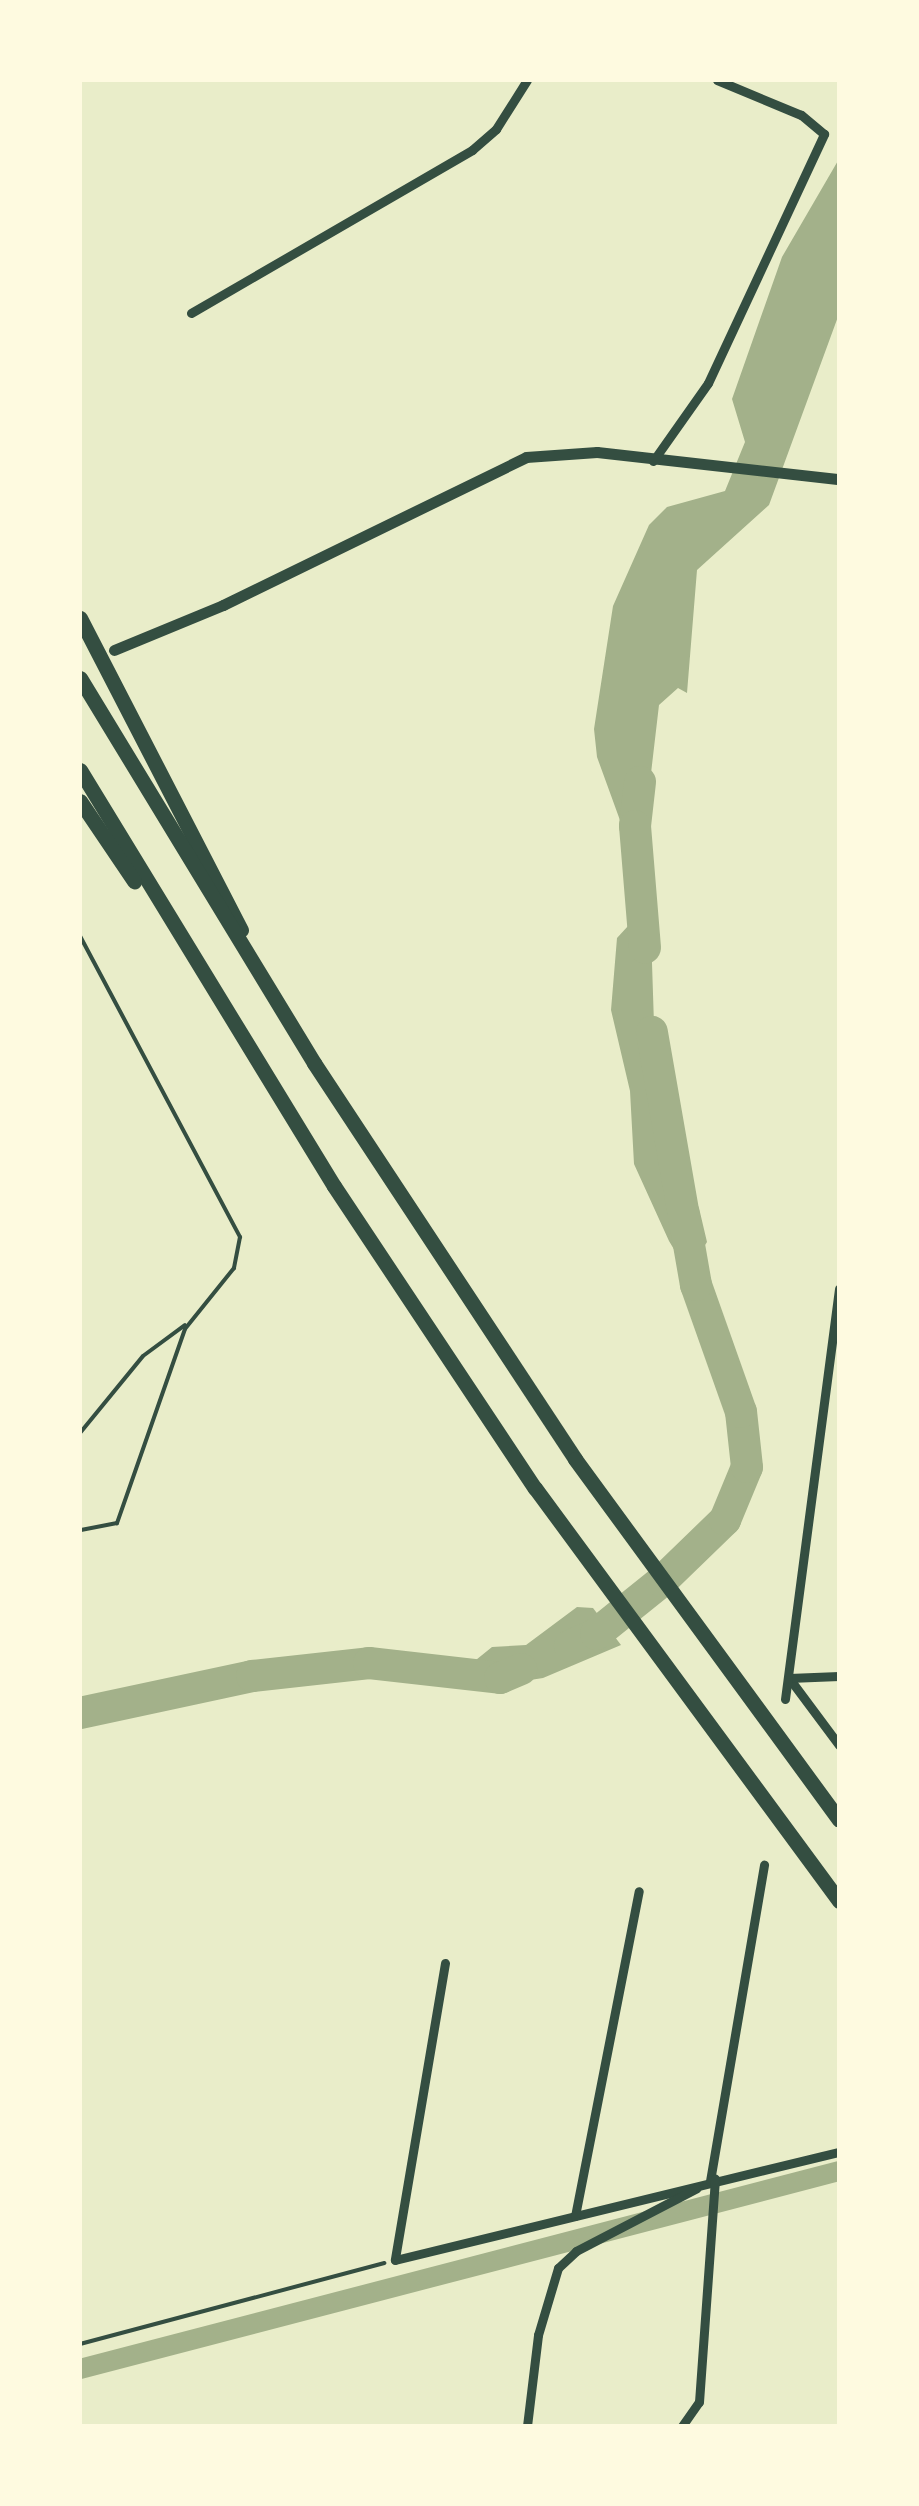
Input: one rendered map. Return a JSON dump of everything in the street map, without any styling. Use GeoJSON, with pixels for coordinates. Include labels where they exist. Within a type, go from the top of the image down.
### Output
{"type":"FeatureCollection","features":[{"type":"Feature","properties":{"kind":"highway"},"geometry":{"type":"LineString","coordinates":[[80,618],[314,1063]]}},
{"type":"Feature","properties":{"kind":"highway"},"geometry":{"type":"LineString","coordinates":[[82,682],[314,1063],[575,1459],[839,1820]]}},
{"type":"Feature","properties":{"kind":"highway"},"geometry":{"type":"LineString","coordinates":[[80,770],[276,1090]]}},
{"type":"Feature","properties":{"kind":"highway"},"geometry":{"type":"LineString","coordinates":[[80,801],[276,1090],[535,1488],[684,1696],[839,1901]]}},
{"type":"Feature","properties":{"kind":"main road"},"geometry":{"type":"LineString","coordinates":[[114,650],[223,605],[512,461],[597,452],[685,466],[837,479]]}},
{"type":"Feature","properties":{"kind":"street"},"geometry":{"type":"LineString","coordinates":[[191,314],[472,150],[496,128],[527,80]]}},
{"type":"Feature","properties":{"kind":"street"},"geometry":{"type":"LineString","coordinates":[[653,461],[708,383],[824,134],[801,114],[718,80]]}},
{"type":"Feature","properties":{"kind":"street"},"geometry":{"type":"LineString","coordinates":[[785,1699],[839,1289]]}},
{"type":"Feature","properties":{"kind":"street"},"geometry":{"type":"LineString","coordinates":[[789,1678],[839,1676]]}},
{"type":"Feature","properties":{"kind":"street"},"geometry":{"type":"LineString","coordinates":[[789,1678],[839,1745]]}},
{"type":"Feature","properties":{"kind":"street"},"geometry":{"type":"LineString","coordinates":[[682,2426],[699,2402],[708,2217],[764,1865]]}},
{"type":"Feature","properties":{"kind":"street"},"geometry":{"type":"LineString","coordinates":[[575,2216],[639,1891]]}},
{"type":"Feature","properties":{"kind":"street"},"geometry":{"type":"LineString","coordinates":[[445,1962],[396,2260],[839,2152]]}},
{"type":"Feature","properties":{"kind":"street"},"geometry":{"type":"LineString","coordinates":[[527,2426],[542,2321],[558,2268],[576,2251],[638,2217],[714,2184]]}},
{"type":"Feature","properties":{"kind":"path"},"geometry":{"type":"LineString","coordinates":[[80,936],[240,1237],[234,1268],[189,1322],[143,1356],[80,1433]]}},
{"type":"Feature","properties":{"kind":"path"},"geometry":{"type":"LineString","coordinates":[[80,1530],[117,1523],[189,1322]]}},
{"type":"Feature","properties":{"kind":"path"},"geometry":{"type":"LineString","coordinates":[[80,2344],[396,2260]]}},
{"type":"Feature","properties":{"kind":"shaded area"},"geometry":{"type":"Polygon","coordinates":[[[839,159],[839,314],[769,505],[697,570],[687,693],[678,688],[659,705],[646,816],[635,826],[621,823],[597,757],[594,729],[613,606],[649,525],[667,507],[725,491],[745,442],[732,399],[782,257],[839,159]]]}},
{"type":"Feature","properties":{"kind":"shaded area"},"geometry":{"type":"Polygon","coordinates":[[[650,902],[657,1115],[699,1208],[707,1242],[692,1265],[681,1261],[669,1241],[634,1164],[630,1091],[611,1010],[617,938],[650,902]]]}},
{"type":"Feature","properties":{"kind":"shaded area"},"geometry":{"type":"Polygon","coordinates":[[[577,1607],[593,1608],[621,1645],[543,1678],[504,1684],[466,1668],[492,1647],[526,1645],[577,1607]]]}},
{"type":"Feature","properties":{"kind":"waterway"},"geometry":{"type":"LineString","coordinates":[[640,782],[635,826],[645,948]]}},
{"type":"Feature","properties":{"kind":"waterway"},"geometry":{"type":"LineString","coordinates":[[570,1646],[596,1634],[662,1581],[725,1520],[747,1467],[741,1412],[696,1285],[652,1032]]}},
{"type":"Feature","properties":{"kind":"waterway"},"geometry":{"type":"LineString","coordinates":[[80,1713],[252,1676],[369,1663],[500,1678],[521,1669]]}},
{"type":"Feature","properties":{"kind":"waterway"},"geometry":{"type":"LineString","coordinates":[[80,2369],[839,2171]]}}]}
